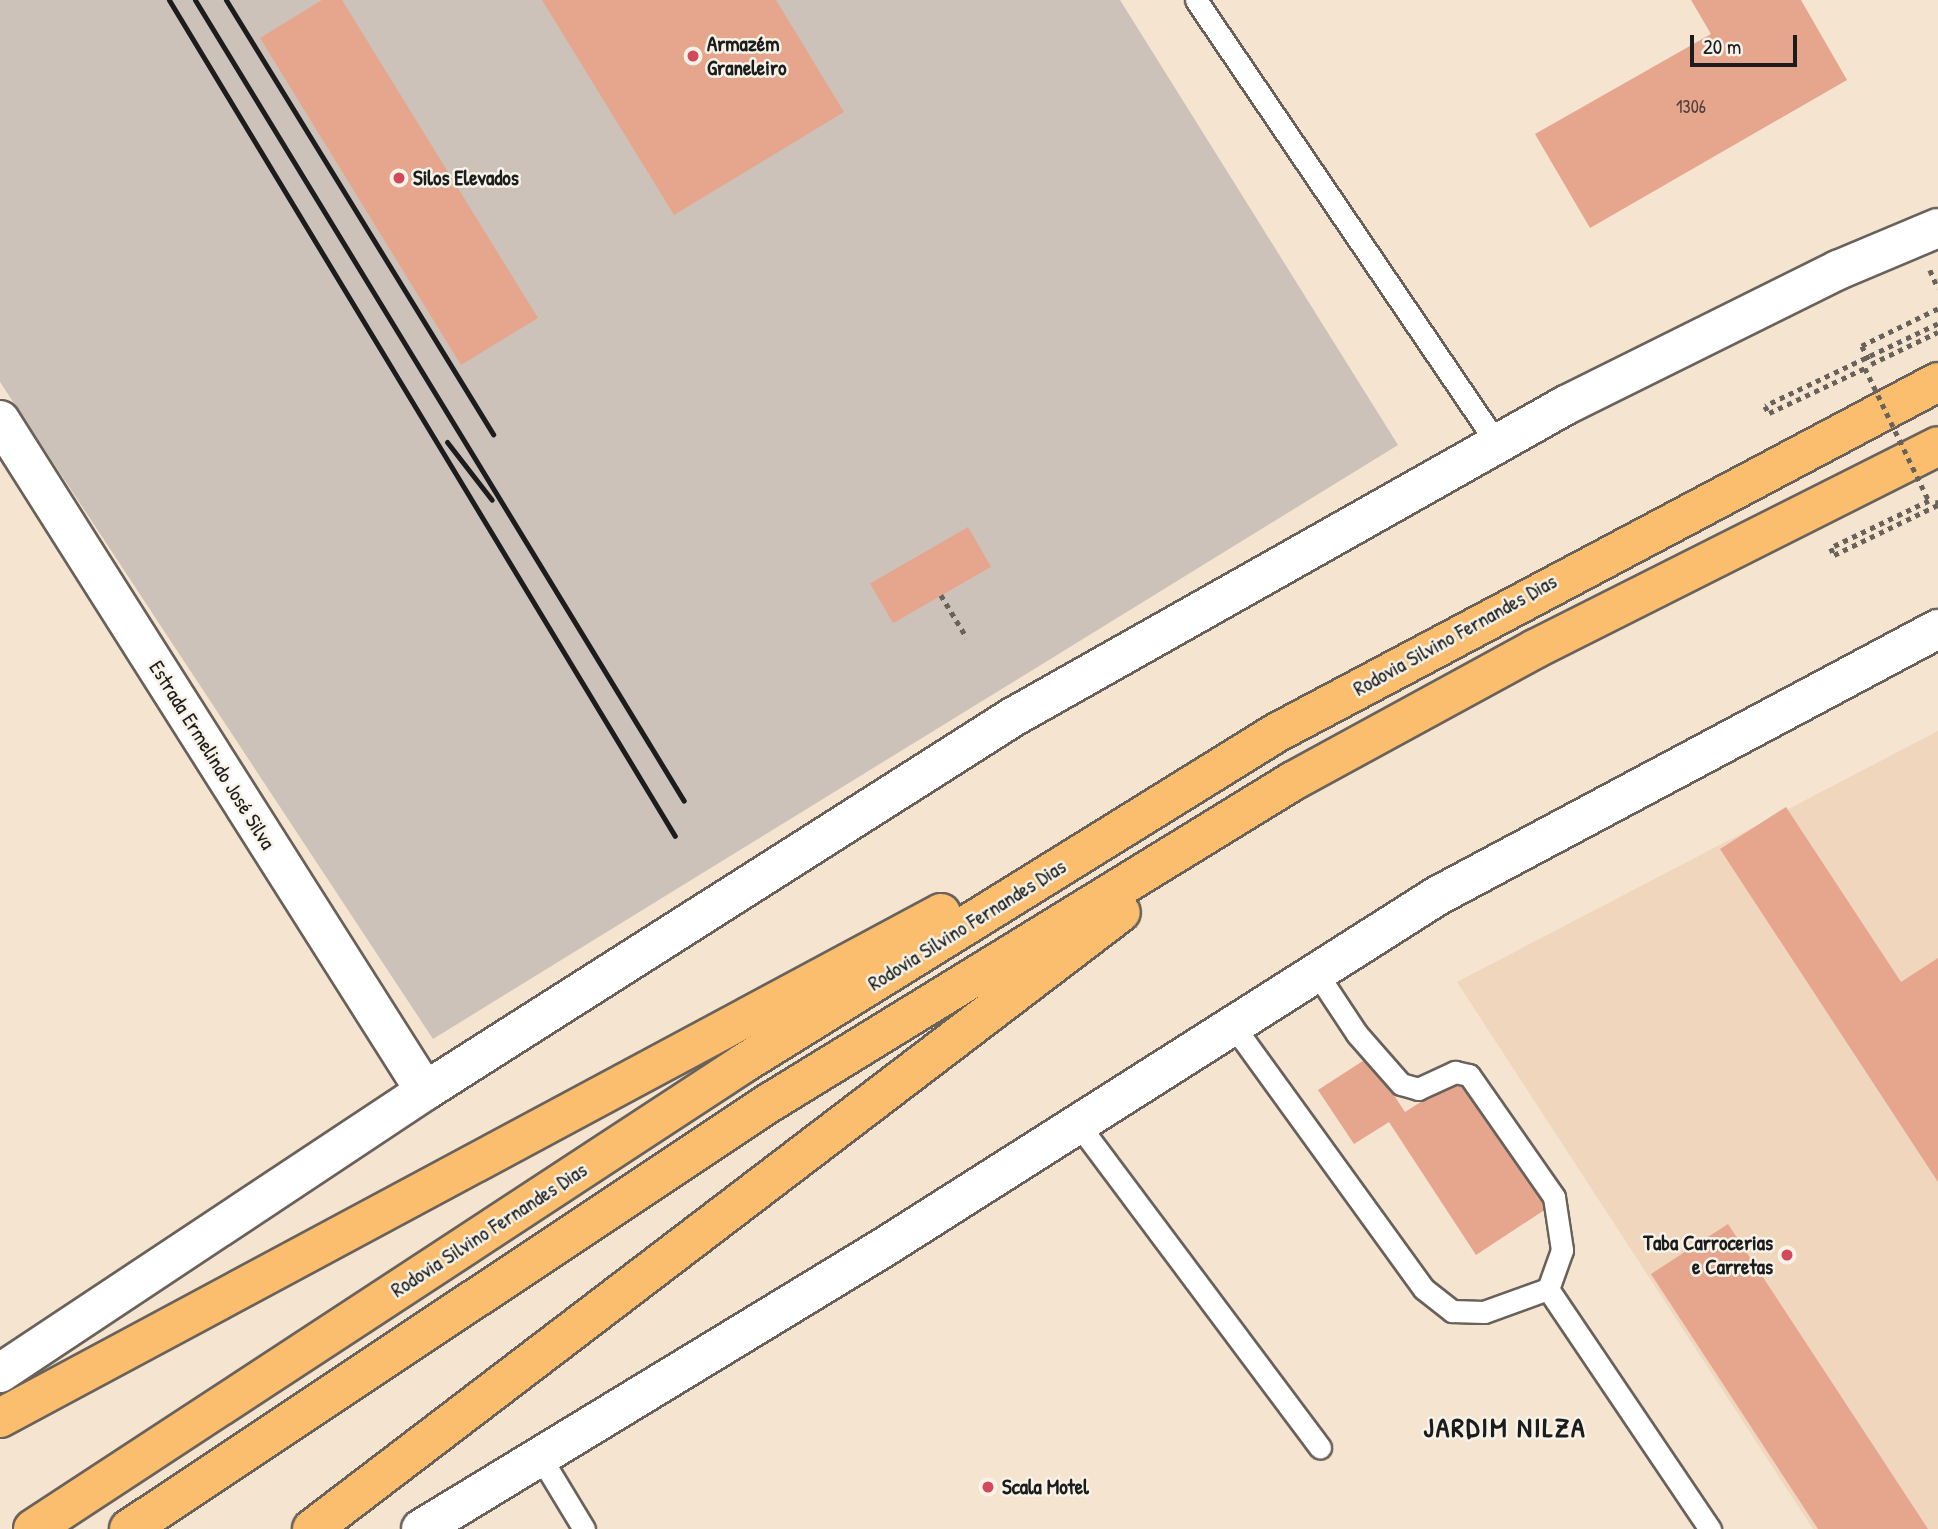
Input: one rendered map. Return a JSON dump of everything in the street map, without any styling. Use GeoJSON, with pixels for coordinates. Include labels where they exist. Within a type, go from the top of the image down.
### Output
{"type":"FeatureCollection","features":[{"type":"Feature","properties":{"kind":"highway","name":"Rodovia Silvino Fernandes Dias"},"geometry":{"type":"LineString","coordinates":[[33,1529],[744,1063],[1276,733],[1938,382]]}},
{"type":"Feature","properties":{"kind":"highway"},"geometry":{"type":"LineString","coordinates":[[129,1529],[769,1103],[1293,781],[1535,649],[1938,446]]}},
{"type":"Feature","properties":{"kind":"highway"},"geometry":{"type":"LineString","coordinates":[[0,1418],[1276,733]]}},
{"type":"Feature","properties":{"kind":"highway"},"geometry":{"type":"LineString","coordinates":[[312,1529],[1293,781]]}},
{"type":"Feature","properties":{"kind":"street"},"geometry":{"type":"LineString","coordinates":[[0,1373],[425,1091],[1013,717],[1496,442],[1838,270],[1938,228]]}},
{"type":"Feature","properties":{"kind":"street","name":"Estrada Ermelindo José Silva"},"geometry":{"type":"LineString","coordinates":[[0,420],[425,1091]]}},
{"type":"Feature","properties":{"kind":"street"},"geometry":{"type":"LineString","coordinates":[[421,1529],[541,1458],[1078,1124],[1437,896],[1938,629]]}},
{"type":"Feature","properties":{"kind":"lane"},"geometry":{"type":"LineString","coordinates":[[1196,0],[1496,442]]}},
{"type":"Feature","properties":{"kind":"lane"},"geometry":{"type":"LineString","coordinates":[[1316,972],[1357,1034],[1401,1084],[1418,1089],[1455,1072],[1469,1075],[1554,1197],[1562,1250],[1548,1289]]}},
{"type":"Feature","properties":{"kind":"lane"},"geometry":{"type":"LineString","coordinates":[[1232,1024],[1424,1289],[1452,1311],[1484,1312],[1548,1289]]}},
{"type":"Feature","properties":{"kind":"lane"},"geometry":{"type":"LineString","coordinates":[[1078,1124],[1320,1448]]}},
{"type":"Feature","properties":{"kind":"lane"},"geometry":{"type":"LineString","coordinates":[[1548,1289],[1710,1529]]}},
{"type":"Feature","properties":{"kind":"lane"},"geometry":{"type":"LineString","coordinates":[[541,1458],[584,1529]]}},
{"type":"Feature","properties":{"kind":"path"},"geometry":{"type":"LineString","coordinates":[[1938,309],[1862,346],[1871,364],[1938,332]]}},
{"type":"Feature","properties":{"kind":"path"},"geometry":{"type":"LineString","coordinates":[[1937,504],[1834,555],[1831,548],[1929,501],[1865,368],[1769,413],[1765,406],[1938,324]]}},
{"type":"Feature","properties":{"kind":"path"},"geometry":{"type":"LineString","coordinates":[[941,595],[967,638]]}},
{"type":"Feature","properties":{"kind":"shaded area"},"geometry":{"type":"Polygon","coordinates":[[[0,0],[1120,0],[1398,445],[433,1039],[0,382],[0,0]]]}},
{"type":"Feature","properties":{"kind":"shaded area","name":"Taba Carrocerias e Carretas"},"geometry":{"type":"Polygon","coordinates":[[[1938,731],[1938,1529],[1813,1529],[1457,982],[1938,731]]]}},
{"type":"Feature","properties":{"kind":"building","name":"Silos Elevados"},"geometry":{"type":"Polygon","coordinates":[[[322,0],[342,0],[538,318],[461,365],[260,38],[322,0]]]}},
{"type":"Feature","properties":{"kind":"building","name":"Armazém Graneleiro"},"geometry":{"type":"Polygon","coordinates":[[[542,0],[776,0],[844,112],[674,215],[542,0]]]}},
{"type":"Feature","properties":{"kind":"building"},"geometry":{"type":"Polygon","coordinates":[[[1691,0],[1801,0],[1847,80],[1590,228],[1535,134],[1711,34],[1691,0]]]}},
{"type":"Feature","properties":{"kind":"building"},"geometry":{"type":"Polygon","coordinates":[[[968,527],[991,567],[893,623],[870,584],[968,527]]]}},
{"type":"Feature","properties":{"kind":"building"},"geometry":{"type":"Polygon","coordinates":[[[1786,807],[1901,982],[1938,958],[1938,1182],[1720,849],[1786,807]]]}},
{"type":"Feature","properties":{"kind":"building"},"geometry":{"type":"Polygon","coordinates":[[[1369,1057],[1405,1112],[1463,1075],[1549,1207],[1476,1255],[1389,1122],[1354,1144],[1318,1090],[1369,1057]]]}},
{"type":"Feature","properties":{"kind":"building"},"geometry":{"type":"Polygon","coordinates":[[[1728,1224],[1928,1529],[1818,1529],[1651,1274],[1728,1224]]]}},
{"type":"Feature","properties":{"kind":"railway"},"geometry":{"type":"LineString","coordinates":[[169,0],[675,836]]}},
{"type":"Feature","properties":{"kind":"railway"},"geometry":{"type":"LineString","coordinates":[[195,0],[684,801]]}},
{"type":"Feature","properties":{"kind":"railway"},"geometry":{"type":"LineString","coordinates":[[226,0],[493,434]]}},
{"type":"Feature","properties":{"kind":"railway"},"geometry":{"type":"LineString","coordinates":[[447,442],[492,500]]}},
{"type":"Feature","properties":{"kind":"place","name":"Armazém Graneleiro"},"geometry":{"type":"Point","coordinates":[693,56]}},
{"type":"Feature","properties":{"kind":"place","name":"Silos Elevados"},"geometry":{"type":"Point","coordinates":[399,178]}},
{"type":"Feature","properties":{"kind":"place","name":"Taba Carrocerias e Carretas"},"geometry":{"type":"Point","coordinates":[1787,1255]}},
{"type":"Feature","properties":{"kind":"place","name":"Scala Motel"},"geometry":{"type":"Point","coordinates":[988,1487]}},
{"type":"Feature","properties":{"kind":"district","name":"JARDIM NILZA"},"geometry":{"type":"Point","coordinates":[1505,1427]}}]}
